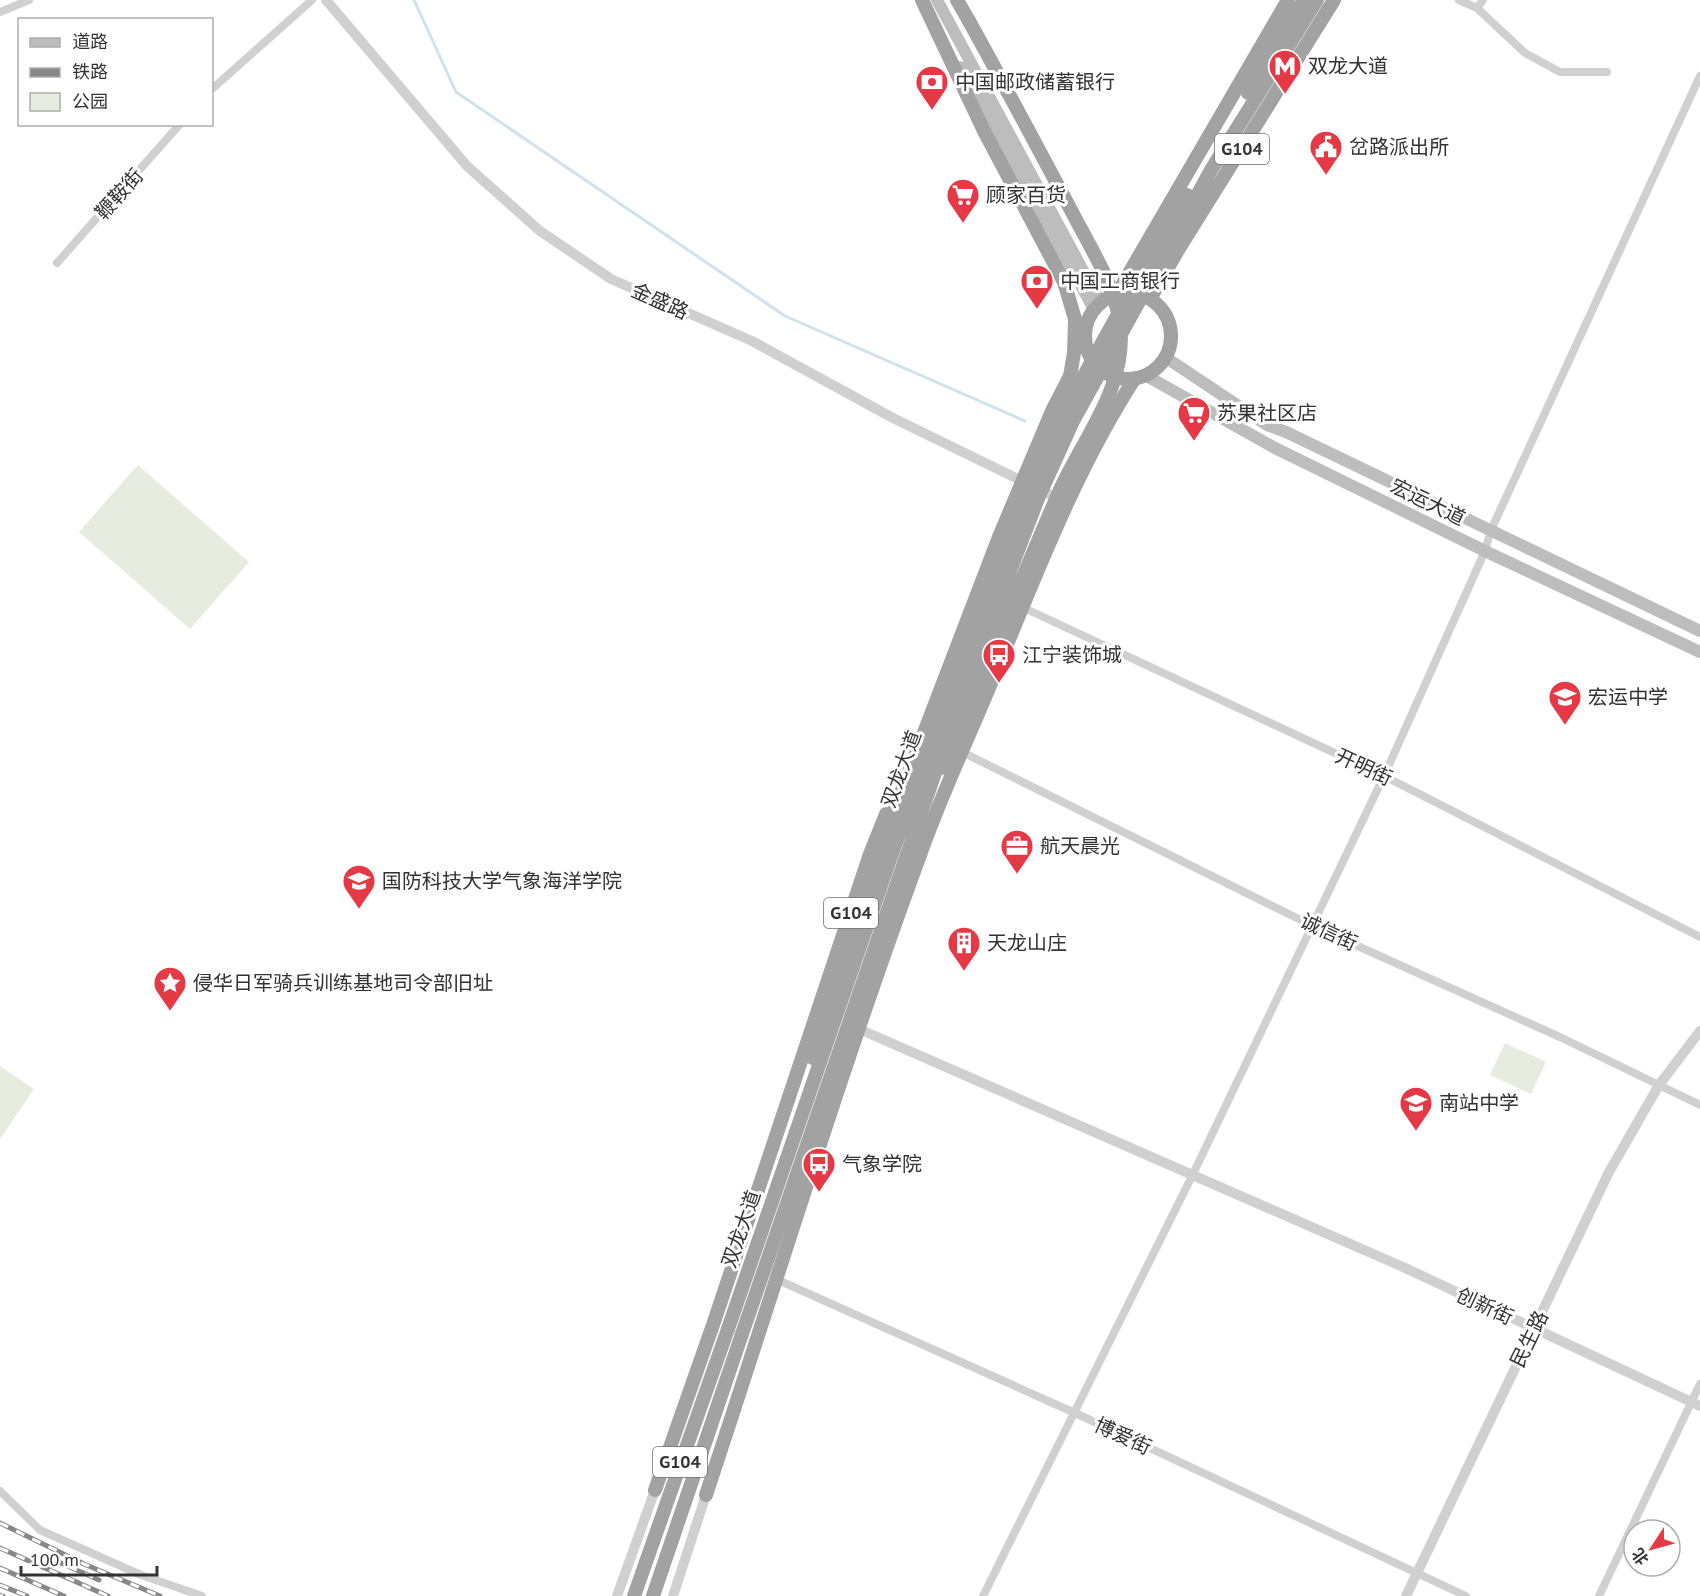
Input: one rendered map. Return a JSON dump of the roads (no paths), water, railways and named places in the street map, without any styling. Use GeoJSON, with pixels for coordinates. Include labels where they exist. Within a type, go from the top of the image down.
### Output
{"type":"FeatureCollection","features":[{"type":"Feature","properties":{"kind":"highway"},"geometry":{"type":"LineString","coordinates":[[791,1143],[822,1026],[889,824],[999,537],[1052,411],[1070,376],[1074,353],[1075,319],[1064,282],[984,131],[922,0]]}},
{"type":"Feature","properties":{"kind":"highway"},"geometry":{"type":"LineString","coordinates":[[908,849],[940,781],[1060,490],[1102,412],[1114,382],[1121,353],[1120,324],[1109,286],[1032,136],[957,0]]}},
{"type":"Feature","properties":{"kind":"highway","name":"G104"},"geometry":{"type":"LineString","coordinates":[[1117,294],[1180,181],[1288,0]]}},
{"type":"Feature","properties":{"kind":"highway","name":"双龙大道"},"geometry":{"type":"LineString","coordinates":[[634,1596],[849,982],[902,823],[1030,488],[1066,408],[1142,271],[1304,0]]}},
{"type":"Feature","properties":{"kind":"highway","name":"双龙大道"},"geometry":{"type":"LineString","coordinates":[[654,1596],[908,849],[958,706],[1035,506],[1073,421],[1210,171],[1317,0]]}},
{"type":"Feature","properties":{"kind":"highway","name":"G104"},"geometry":{"type":"LineString","coordinates":[[1150,299],[1178,250],[1334,0]]}},
{"type":"Feature","properties":{"kind":"highway"},"geometry":{"type":"LineString","coordinates":[[1128,292],[1150,299],[1160,306],[1171,331],[1170,345],[1165,357],[1157,368],[1140,377],[1122,378],[1108,374],[1097,366],[1085,342],[1088,317],[1097,306],[1117,294],[1128,292]]}},
{"type":"Feature","properties":{"kind":"highway","name":"双龙大道"},"geometry":{"type":"LineString","coordinates":[[655,1490],[870,854],[1018,478],[1089,354]]}},
{"type":"Feature","properties":{"kind":"highway","name":"G104"},"geometry":{"type":"LineString","coordinates":[[706,1494],[778,1281],[859,1029],[921,852],[1066,503],[1114,411],[1140,377]]}},
{"type":"Feature","properties":{"kind":"main road"},"geometry":{"type":"LineString","coordinates":[[922,0],[1097,306]]}},
{"type":"Feature","properties":{"kind":"main road"},"geometry":{"type":"LineString","coordinates":[[937,0],[1097,306]]}},
{"type":"Feature","properties":{"kind":"main road","name":"宏运大道"},"geometry":{"type":"LineString","coordinates":[[1165,357],[1268,425],[1700,631]]}},
{"type":"Feature","properties":{"kind":"main road","name":"宏运大道"},"geometry":{"type":"LineString","coordinates":[[1140,377],[1275,448],[1485,551],[1700,652]]}},
{"type":"Feature","properties":{"kind":"street"},"geometry":{"type":"LineString","coordinates":[[0,12],[29,0]]}},
{"type":"Feature","properties":{"kind":"street"},"geometry":{"type":"LineString","coordinates":[[213,88],[312,0]]}},
{"type":"Feature","properties":{"kind":"street","name":"金盛路"},"geometry":{"type":"LineString","coordinates":[[326,0],[467,166],[540,231],[611,279],[752,341],[892,418],[1066,503]]}},
{"type":"Feature","properties":{"kind":"street"},"geometry":{"type":"LineString","coordinates":[[1458,0],[1477,8],[1525,53],[1560,72],[1607,72]]}},
{"type":"Feature","properties":{"kind":"street"},"geometry":{"type":"LineString","coordinates":[[1477,8],[1483,0]]}},
{"type":"Feature","properties":{"kind":"street"},"geometry":{"type":"LineString","coordinates":[[983,1596],[1192,1176],[1384,776],[1485,551],[1491,530],[1700,76]]}},
{"type":"Feature","properties":{"kind":"street","name":"鞭鞍街"},"geometry":{"type":"LineString","coordinates":[[57,263],[178,126]]}},
{"type":"Feature","properties":{"kind":"street","name":"开明街"},"geometry":{"type":"LineString","coordinates":[[1023,607],[1384,776],[1700,937]]}},
{"type":"Feature","properties":{"kind":"street","name":"诚信街"},"geometry":{"type":"LineString","coordinates":[[962,753],[1311,925],[1562,1038],[1700,1105]]}},
{"type":"Feature","properties":{"kind":"street","name":"创新街"},"geometry":{"type":"LineString","coordinates":[[859,1029],[1368,1252],[1696,1404]]}},
{"type":"Feature","properties":{"kind":"street","name":"民生路"},"geometry":{"type":"LineString","coordinates":[[1406,1596],[1609,1172],[1659,1085],[1700,1031]]}},
{"type":"Feature","properties":{"kind":"street","name":"博爱街"},"geometry":{"type":"LineString","coordinates":[[778,1281],[1075,1413],[1466,1596]]}},
{"type":"Feature","properties":{"kind":"street"},"geometry":{"type":"LineString","coordinates":[[1599,1596],[1696,1404],[1700,1384]]}},
{"type":"Feature","properties":{"kind":"street"},"geometry":{"type":"LineString","coordinates":[[617,1596],[655,1490]]}},
{"type":"Feature","properties":{"kind":"street"},"geometry":{"type":"LineString","coordinates":[[0,1491],[40,1530],[141,1575],[202,1596]]}},
{"type":"Feature","properties":{"kind":"street"},"geometry":{"type":"LineString","coordinates":[[673,1596],[706,1494]]}},
{"type":"Feature","properties":{"kind":"waterway"},"geometry":{"type":"LineString","coordinates":[[414,0],[456,92],[785,316],[1025,421]]}},
{"type":"Feature","properties":{"kind":"railway"},"geometry":{"type":"LineString","coordinates":[[0,1523],[84,1564],[160,1596]]}},
{"type":"Feature","properties":{"kind":"railway"},"geometry":{"type":"LineString","coordinates":[[0,1548],[108,1596]]}},
{"type":"Feature","properties":{"kind":"railway"},"geometry":{"type":"LineString","coordinates":[[52,1559],[99,1580]]}},
{"type":"Feature","properties":{"kind":"railway"},"geometry":{"type":"LineString","coordinates":[[0,1568],[64,1596]]}},
{"type":"Feature","properties":{"kind":"railway"},"geometry":{"type":"LineString","coordinates":[[0,1585],[27,1596]]}},
{"type":"Feature","properties":{"kind":"place","name":"双龙大道"},"geometry":{"type":"Point","coordinates":[1285,95]}},
{"type":"Feature","properties":{"kind":"place","name":"中国邮政储蓄银行"},"geometry":{"type":"Point","coordinates":[932,111]}},
{"type":"Feature","properties":{"kind":"place","name":"岔路派出所"},"geometry":{"type":"Point","coordinates":[1326,176]}},
{"type":"Feature","properties":{"kind":"place","name":"顾家百货"},"geometry":{"type":"Point","coordinates":[963,224]}},
{"type":"Feature","properties":{"kind":"place","name":"中国工商银行"},"geometry":{"type":"Point","coordinates":[1037,310]}},
{"type":"Feature","properties":{"kind":"place","name":"苏果社区店"},"geometry":{"type":"Point","coordinates":[1194,442]}},
{"type":"Feature","properties":{"kind":"place","name":"江宁装饰城"},"geometry":{"type":"Point","coordinates":[999,684]}},
{"type":"Feature","properties":{"kind":"place","name":"宏运中学"},"geometry":{"type":"Point","coordinates":[1565,726]}},
{"type":"Feature","properties":{"kind":"place","name":"航天晨光"},"geometry":{"type":"Point","coordinates":[1017,875]}},
{"type":"Feature","properties":{"kind":"place","name":"国防科技大学气象海洋学院"},"geometry":{"type":"Point","coordinates":[359,910]}},
{"type":"Feature","properties":{"kind":"place","name":"天龙山庄"},"geometry":{"type":"Point","coordinates":[964,972]}},
{"type":"Feature","properties":{"kind":"place","name":"侵华日军骑兵训练基地司令部旧址"},"geometry":{"type":"Point","coordinates":[170,1012]}},
{"type":"Feature","properties":{"kind":"place","name":"南站中学"},"geometry":{"type":"Point","coordinates":[1416,1132]}},
{"type":"Feature","properties":{"kind":"place","name":"气象学院"},"geometry":{"type":"Point","coordinates":[819,1193]}}]}
